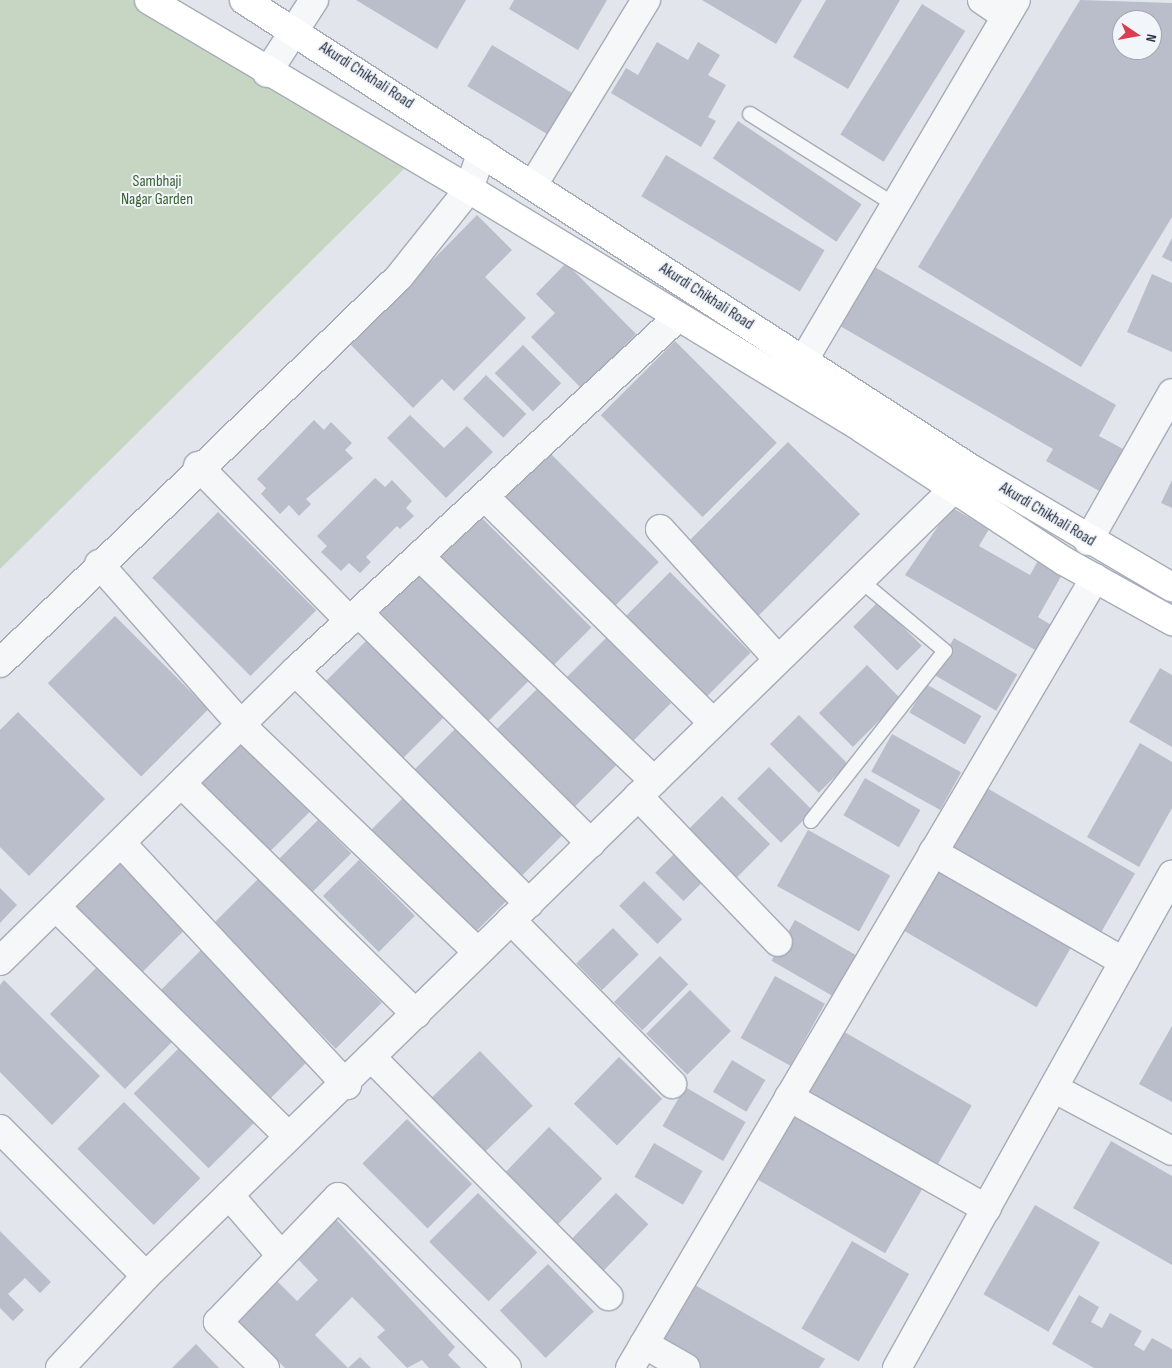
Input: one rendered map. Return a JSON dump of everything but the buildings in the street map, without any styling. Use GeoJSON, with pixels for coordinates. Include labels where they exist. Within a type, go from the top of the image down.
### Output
{"type":"FeatureCollection","features":[{"type":"Feature","properties":{"kind":"main road"},"geometry":{"type":"LineString","coordinates":[[149,0],[267,73],[469,188],[677,318],[790,385],[963,479],[1095,578],[1172,621]]}},
{"type":"Feature","properties":{"kind":"main road","name":"Akurdi Chikhali Road"},"geometry":{"type":"LineString","coordinates":[[244,0],[296,30],[804,360],[963,479],[1088,541],[1172,586]]}},
{"type":"Feature","properties":{"kind":"street"},"geometry":{"type":"LineString","coordinates":[[267,73],[314,0]]}},
{"type":"Feature","properties":{"kind":"street"},"geometry":{"type":"LineString","coordinates":[[532,185],[646,0]]}},
{"type":"Feature","properties":{"kind":"street"},"geometry":{"type":"LineString","coordinates":[[790,385],[1011,8],[982,0]]}},
{"type":"Feature","properties":{"kind":"street"},"geometry":{"type":"LineString","coordinates":[[0,663],[198,466],[399,276],[469,188],[482,152]]}},
{"type":"Feature","properties":{"kind":"street"},"geometry":{"type":"LineString","coordinates":[[0,961],[243,727],[295,671],[677,318]]}},
{"type":"Feature","properties":{"kind":"street"},"geometry":{"type":"LineString","coordinates":[[1088,541],[1172,393]]}},
{"type":"Feature","properties":{"kind":"street"},"geometry":{"type":"LineString","coordinates":[[198,466],[591,843]]}},
{"type":"Feature","properties":{"kind":"street"},"geometry":{"type":"LineString","coordinates":[[60,1368],[146,1276],[289,1137],[347,1085],[371,1057],[963,479]]}},
{"type":"Feature","properties":{"kind":"street"},"geometry":{"type":"LineString","coordinates":[[485,497],[713,723]]}},
{"type":"Feature","properties":{"kind":"street"},"geometry":{"type":"LineString","coordinates":[[660,529],[778,659]]}},
{"type":"Feature","properties":{"kind":"street"},"geometry":{"type":"LineString","coordinates":[[420,557],[646,789],[778,942]]}},
{"type":"Feature","properties":{"kind":"street"},"geometry":{"type":"LineString","coordinates":[[99,564],[243,727],[478,952]]}},
{"type":"Feature","properties":{"kind":"street"},"geometry":{"type":"LineString","coordinates":[[630,1368],[1095,578]]}},
{"type":"Feature","properties":{"kind":"street"},"geometry":{"type":"LineString","coordinates":[[295,671],[520,912],[672,1084]]}},
{"type":"Feature","properties":{"kind":"street"},"geometry":{"type":"LineString","coordinates":[[183,785],[416,1014]]}},
{"type":"Feature","properties":{"kind":"street"},"geometry":{"type":"LineString","coordinates":[[122,844],[347,1085]]}},
{"type":"Feature","properties":{"kind":"street"},"geometry":{"type":"LineString","coordinates":[[933,852],[1124,962]]}},
{"type":"Feature","properties":{"kind":"street"},"geometry":{"type":"LineString","coordinates":[[897,1368],[1055,1090],[1172,875]]}},
{"type":"Feature","properties":{"kind":"street"},"geometry":{"type":"LineString","coordinates":[[56,907],[289,1137]]}},
{"type":"Feature","properties":{"kind":"street"},"geometry":{"type":"LineString","coordinates":[[371,1057],[608,1296]]}},
{"type":"Feature","properties":{"kind":"street"},"geometry":{"type":"LineString","coordinates":[[1055,1090],[1172,1151]]}},
{"type":"Feature","properties":{"kind":"street"},"geometry":{"type":"LineString","coordinates":[[789,1097],[987,1209]]}},
{"type":"Feature","properties":{"kind":"street"},"geometry":{"type":"LineString","coordinates":[[0,1129],[146,1276]]}},
{"type":"Feature","properties":{"kind":"street"},"geometry":{"type":"LineString","coordinates":[[229,1195],[280,1254]]}},
{"type":"Feature","properties":{"kind":"street"},"geometry":{"type":"LineString","coordinates":[[265,1368],[218,1322],[280,1254],[338,1197],[507,1368]]}},
{"type":"Feature","properties":{"kind":"street"},"geometry":{"type":"LineString","coordinates":[[644,1344],[686,1368]]}},
{"type":"Feature","properties":{"kind":"lane"},"geometry":{"type":"LineString","coordinates":[[750,114],[895,205]]}},
{"type":"Feature","properties":{"kind":"lane"},"geometry":{"type":"LineString","coordinates":[[811,821],[945,651],[860,580]]}},
{"type":"Feature","properties":{"kind":"green space","name":"Sambhaji Nagar Garden"},"geometry":{"type":"Polygon","coordinates":[[[0,0],[143,0],[412,161],[0,569],[0,0]]]}}]}
